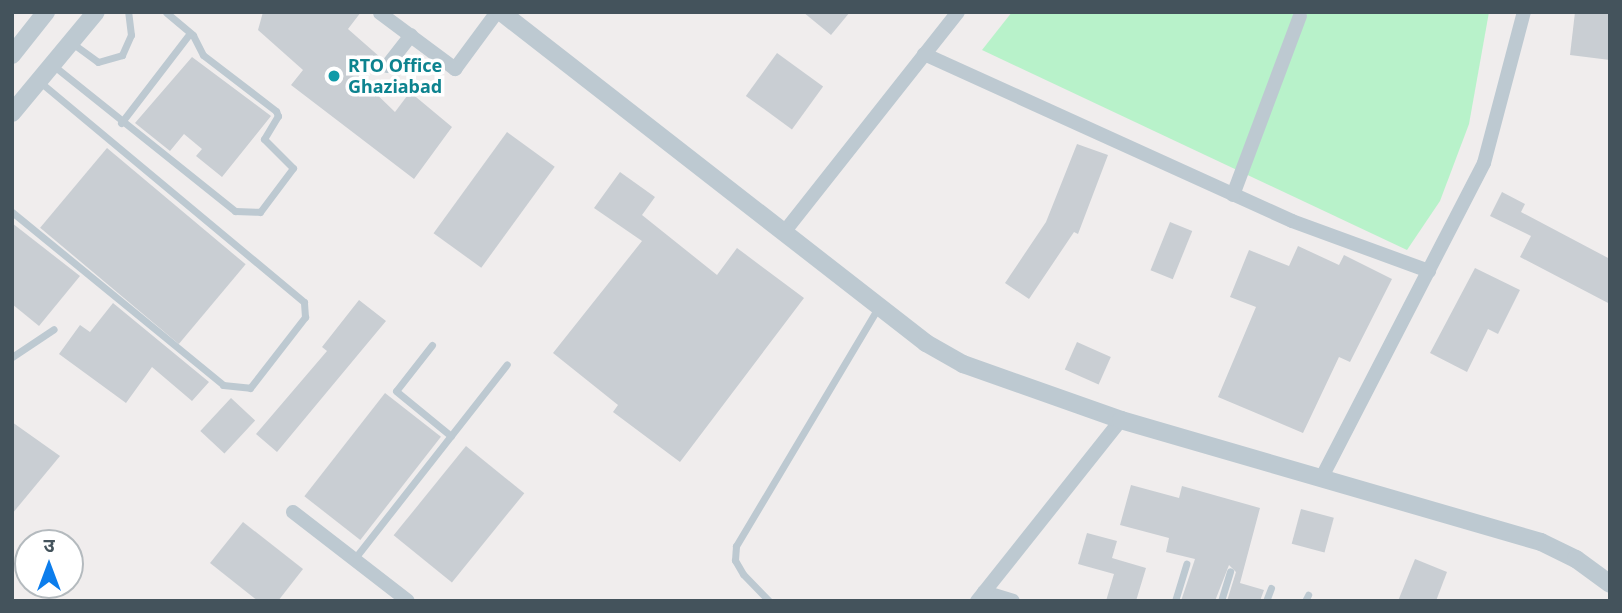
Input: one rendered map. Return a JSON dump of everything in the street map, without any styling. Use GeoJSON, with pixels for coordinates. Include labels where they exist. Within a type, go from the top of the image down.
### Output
{"type":"FeatureCollection","features":[{"type":"Feature","properties":{"kind":"street"},"geometry":{"type":"LineString","coordinates":[[12,55],[46,12]]}},
{"type":"Feature","properties":{"kind":"street"},"geometry":{"type":"LineString","coordinates":[[12,113],[96,12]]}},
{"type":"Feature","properties":{"kind":"street"},"geometry":{"type":"LineString","coordinates":[[380,13],[455,69],[499,12],[785,231],[926,343],[963,365],[1121,420],[1323,475],[1541,542],[1576,559],[1610,584]]}},
{"type":"Feature","properties":{"kind":"street"},"geometry":{"type":"LineString","coordinates":[[785,231],[958,12]]}},
{"type":"Feature","properties":{"kind":"street"},"geometry":{"type":"LineString","coordinates":[[1323,475],[1484,163],[1524,12]]}},
{"type":"Feature","properties":{"kind":"street"},"geometry":{"type":"LineString","coordinates":[[1233,195],[1300,16]]}},
{"type":"Feature","properties":{"kind":"street"},"geometry":{"type":"LineString","coordinates":[[387,66],[411,36]]}},
{"type":"Feature","properties":{"kind":"street"},"geometry":{"type":"LineString","coordinates":[[924,54],[1233,195],[1429,271]]}},
{"type":"Feature","properties":{"kind":"street"},"geometry":{"type":"LineString","coordinates":[[981,597],[1121,420]]}},
{"type":"Feature","properties":{"kind":"street"},"geometry":{"type":"LineString","coordinates":[[293,512],[408,601]]}},
{"type":"Feature","properties":{"kind":"street"},"geometry":{"type":"LineString","coordinates":[[981,597],[1013,601]]}},
{"type":"Feature","properties":{"kind":"lane"},"geometry":{"type":"LineString","coordinates":[[71,42],[98,62],[122,55],[131,35],[128,12]]}},
{"type":"Feature","properties":{"kind":"lane"},"geometry":{"type":"LineString","coordinates":[[52,65],[121,123],[235,211],[260,212],[292,173],[291,163],[264,139],[278,116],[276,111],[203,55],[190,33],[166,12]]}},
{"type":"Feature","properties":{"kind":"lane"},"geometry":{"type":"LineString","coordinates":[[121,123],[190,33]]}},
{"type":"Feature","properties":{"kind":"lane"},"geometry":{"type":"LineString","coordinates":[[12,212],[223,385],[250,388],[305,317],[304,302],[39,81]]}},
{"type":"Feature","properties":{"kind":"lane"},"geometry":{"type":"LineString","coordinates":[[769,601],[743,574],[735,560],[736,546],[879,305]]}},
{"type":"Feature","properties":{"kind":"lane"},"geometry":{"type":"LineString","coordinates":[[12,356],[54,329]]}},
{"type":"Feature","properties":{"kind":"lane"},"geometry":{"type":"LineString","coordinates":[[432,345],[396,391],[451,436]]}},
{"type":"Feature","properties":{"kind":"lane"},"geometry":{"type":"LineString","coordinates":[[355,558],[506,365]]}},
{"type":"Feature","properties":{"kind":"lane"},"geometry":{"type":"LineString","coordinates":[[1175,601],[1186,564]]}},
{"type":"Feature","properties":{"kind":"lane"},"geometry":{"type":"LineString","coordinates":[[1221,601],[1230,571]]}},
{"type":"Feature","properties":{"kind":"lane"},"geometry":{"type":"LineString","coordinates":[[1266,601],[1270,588]]}},
{"type":"Feature","properties":{"kind":"green space"},"geometry":{"type":"Polygon","coordinates":[[[1012,12],[1489,12],[1469,124],[1440,201],[1407,250],[982,50],[1012,12]]]}},
{"type":"Feature","properties":{"kind":"building","name":"RTO Office Ghaziabad"},"geometry":{"type":"Polygon","coordinates":[[[263,12],[361,12],[348,29],[381,58],[364,82],[395,112],[410,92],[452,127],[414,179],[291,85],[303,70],[258,30],[263,12]]]}},
{"type":"Feature","properties":{"kind":"building"},"geometry":{"type":"Polygon","coordinates":[[[803,12],[850,12],[831,35],[803,12]]]}},
{"type":"Feature","properties":{"kind":"building"},"geometry":{"type":"Polygon","coordinates":[[[1575,12],[1610,12],[1610,60],[1570,55],[1575,12]]]}},
{"type":"Feature","properties":{"kind":"building"},"geometry":{"type":"Polygon","coordinates":[[[777,53],[823,87],[792,129],[746,96],[777,53]]]}},
{"type":"Feature","properties":{"kind":"building"},"geometry":{"type":"Polygon","coordinates":[[[192,57],[271,116],[222,177],[196,156],[202,149],[184,134],[170,151],[135,123],[192,57]]]}},
{"type":"Feature","properties":{"kind":"building"},"geometry":{"type":"Polygon","coordinates":[[[507,132],[555,167],[481,268],[434,233],[507,132]]]}},
{"type":"Feature","properties":{"kind":"building"},"geometry":{"type":"Polygon","coordinates":[[[1077,144],[1108,155],[1078,234],[1074,232],[1029,299],[1005,283],[1046,222],[1077,144]]]}},
{"type":"Feature","properties":{"kind":"building"},"geometry":{"type":"Polygon","coordinates":[[[107,148],[246,264],[179,344],[40,228],[107,148]]]}},
{"type":"Feature","properties":{"kind":"building"},"geometry":{"type":"Polygon","coordinates":[[[620,172],[655,197],[642,215],[717,275],[737,248],[804,298],[680,462],[613,412],[618,405],[553,353],[642,241],[594,208],[620,172]]]}},
{"type":"Feature","properties":{"kind":"building"},"geometry":{"type":"Polygon","coordinates":[[[1502,192],[1525,204],[1521,212],[1610,259],[1610,304],[1520,257],[1531,236],[1490,216],[1502,192]]]}},
{"type":"Feature","properties":{"kind":"building"},"geometry":{"type":"Polygon","coordinates":[[[1170,222],[1192,231],[1173,279],[1151,270],[1170,222]]]}},
{"type":"Feature","properties":{"kind":"building"},"geometry":{"type":"Polygon","coordinates":[[[12,223],[80,276],[39,326],[12,304],[12,223]]]}},
{"type":"Feature","properties":{"kind":"building"},"geometry":{"type":"Polygon","coordinates":[[[1298,246],[1339,265],[1344,255],[1392,279],[1350,362],[1339,357],[1303,433],[1218,397],[1256,307],[1230,297],[1249,250],[1289,266],[1298,246]]]}},
{"type":"Feature","properties":{"kind":"building"},"geometry":{"type":"Polygon","coordinates":[[[1475,268],[1520,290],[1498,334],[1488,329],[1467,372],[1430,353],[1475,268]]]}},
{"type":"Feature","properties":{"kind":"building"},"geometry":{"type":"Polygon","coordinates":[[[359,300],[386,321],[277,452],[256,434],[327,351],[322,347],[359,300]]]}},
{"type":"Feature","properties":{"kind":"building"},"geometry":{"type":"Polygon","coordinates":[[[113,303],[209,382],[192,401],[152,367],[126,403],[59,354],[80,325],[90,332],[113,303]]]}},
{"type":"Feature","properties":{"kind":"building"},"geometry":{"type":"Polygon","coordinates":[[[1077,342],[1111,357],[1099,384],[1065,369],[1077,342]]]}},
{"type":"Feature","properties":{"kind":"building"},"geometry":{"type":"Polygon","coordinates":[[[385,393],[441,437],[360,540],[304,496],[385,393]]]}},
{"type":"Feature","properties":{"kind":"building"},"geometry":{"type":"Polygon","coordinates":[[[231,398],[255,421],[224,453],[200,431],[231,398]]]}},
{"type":"Feature","properties":{"kind":"building"},"geometry":{"type":"Polygon","coordinates":[[[12,422],[60,456],[12,514],[12,422]]]}},
{"type":"Feature","properties":{"kind":"building"},"geometry":{"type":"Polygon","coordinates":[[[466,446],[524,493],[452,583],[394,535],[466,446]]]}},
{"type":"Feature","properties":{"kind":"building"},"geometry":{"type":"Polygon","coordinates":[[[1131,485],[1179,498],[1182,486],[1260,508],[1240,583],[1264,590],[1260,601],[1227,601],[1236,572],[1229,565],[1215,601],[1181,601],[1195,559],[1166,552],[1169,538],[1120,525],[1131,485]]]}},
{"type":"Feature","properties":{"kind":"building"},"geometry":{"type":"Polygon","coordinates":[[[1301,509],[1334,518],[1325,553],[1292,544],[1301,509]]]}},
{"type":"Feature","properties":{"kind":"building"},"geometry":{"type":"Polygon","coordinates":[[[243,522],[303,569],[278,601],[258,601],[210,563],[243,522]]]}},
{"type":"Feature","properties":{"kind":"building"},"geometry":{"type":"Polygon","coordinates":[[[1087,533],[1117,541],[1112,558],[1146,568],[1136,601],[1106,601],[1114,574],[1078,564],[1087,533]]]}},
{"type":"Feature","properties":{"kind":"building"},"geometry":{"type":"Polygon","coordinates":[[[1415,559],[1447,572],[1436,601],[1398,601],[1415,559]]]}},
{"type":"Feature","properties":{"kind":"place","name":"RTO Office Ghaziabad"},"geometry":{"type":"Point","coordinates":[334,76]}}]}
